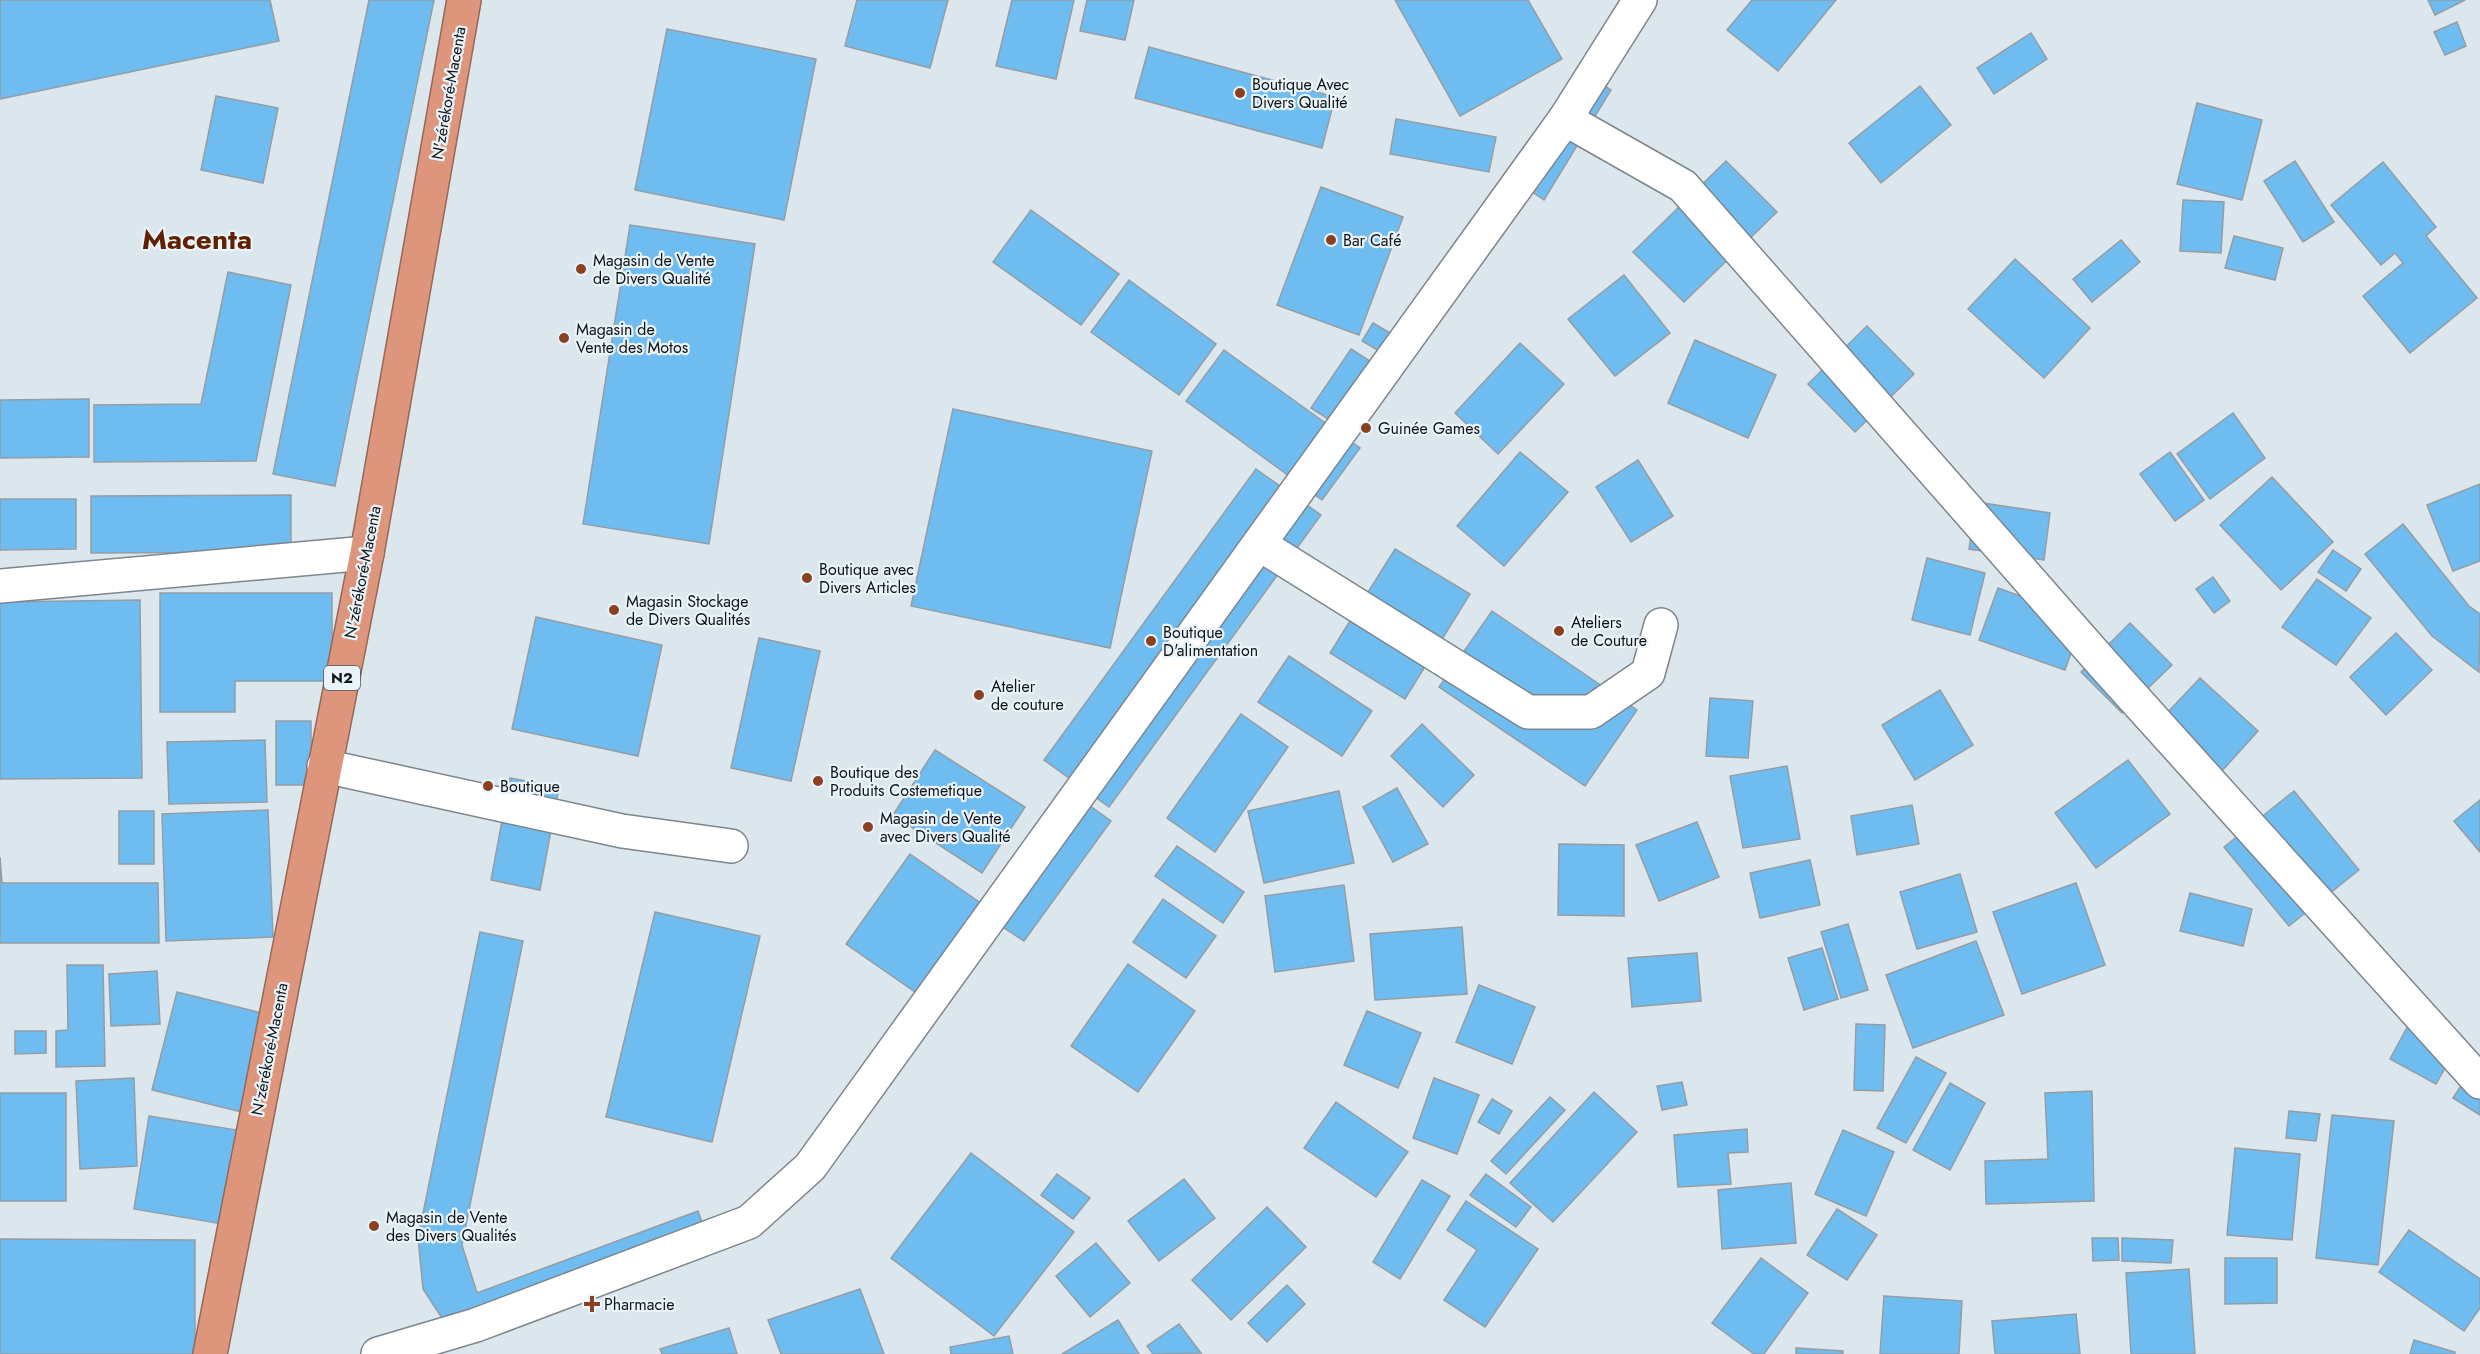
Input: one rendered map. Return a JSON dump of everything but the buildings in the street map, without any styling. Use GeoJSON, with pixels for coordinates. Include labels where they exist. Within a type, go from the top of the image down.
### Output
{"type":"FeatureCollection","features":[{"type":"Feature","properties":{"kind":"highway","name":"N'zérékoré-Macenta"},"geometry":{"type":"LineString","coordinates":[[210,1354],[367,553],[464,0]]}},
{"type":"Feature","properties":{"kind":"street"},"geometry":{"type":"LineString","coordinates":[[378,1354],[476,1325],[749,1222],[810,1167],[1565,119],[1640,0]]}},
{"type":"Feature","properties":{"kind":"street"},"geometry":{"type":"LineString","coordinates":[[1565,119],[1683,186],[2105,666],[2480,1082]]}},
{"type":"Feature","properties":{"kind":"street"},"geometry":{"type":"LineString","coordinates":[[1259,544],[1528,712],[1591,712],[1648,673],[1661,625]]}},
{"type":"Feature","properties":{"kind":"street"},"geometry":{"type":"LineString","coordinates":[[0,586],[367,553]]}},
{"type":"Feature","properties":{"kind":"street"},"geometry":{"type":"LineString","coordinates":[[324,766],[622,831],[731,846]]}},
{"type":"Feature","properties":{"kind":"place","name":"Boutique Avec Divers Qualité"},"geometry":{"type":"Point","coordinates":[1240,93]}},
{"type":"Feature","properties":{"kind":"place","name":"Bar Café"},"geometry":{"type":"Point","coordinates":[1331,240]}},
{"type":"Feature","properties":{"kind":"place","name":"Magasin de Vente de Divers Qualité"},"geometry":{"type":"Point","coordinates":[581,269]}},
{"type":"Feature","properties":{"kind":"place","name":"Magasin de Vente des Motos"},"geometry":{"type":"Point","coordinates":[564,338]}},
{"type":"Feature","properties":{"kind":"place","name":"Guinée Games"},"geometry":{"type":"Point","coordinates":[1366,428]}},
{"type":"Feature","properties":{"kind":"place","name":"Boutique avec Divers Articles"},"geometry":{"type":"Point","coordinates":[807,578]}},
{"type":"Feature","properties":{"kind":"place","name":"Magasin Stockage de Divers Qualités"},"geometry":{"type":"Point","coordinates":[614,610]}},
{"type":"Feature","properties":{"kind":"place","name":"Ateliers de Couture"},"geometry":{"type":"Point","coordinates":[1559,631]}},
{"type":"Feature","properties":{"kind":"place","name":"Boutique D'alimentation"},"geometry":{"type":"Point","coordinates":[1151,641]}},
{"type":"Feature","properties":{"kind":"place","name":"Atelier de couture"},"geometry":{"type":"Point","coordinates":[979,695]}},
{"type":"Feature","properties":{"kind":"place","name":"Boutique des Produits Costemetique"},"geometry":{"type":"Point","coordinates":[818,781]}},
{"type":"Feature","properties":{"kind":"place","name":"Boutique"},"geometry":{"type":"Point","coordinates":[488,786]}},
{"type":"Feature","properties":{"kind":"place","name":"Magasin de Vente avec Divers Qualité"},"geometry":{"type":"Point","coordinates":[868,827]}},
{"type":"Feature","properties":{"kind":"place","name":"Magasin de Vente des Divers Qualités"},"geometry":{"type":"Point","coordinates":[374,1226]}},
{"type":"Feature","properties":{"kind":"place","name":"Pharmacie"},"geometry":{"type":"Point","coordinates":[592,1304]}},
{"type":"Feature","properties":{"kind":"district","name":"Macenta"},"geometry":{"type":"Point","coordinates":[197,239]}}]}
